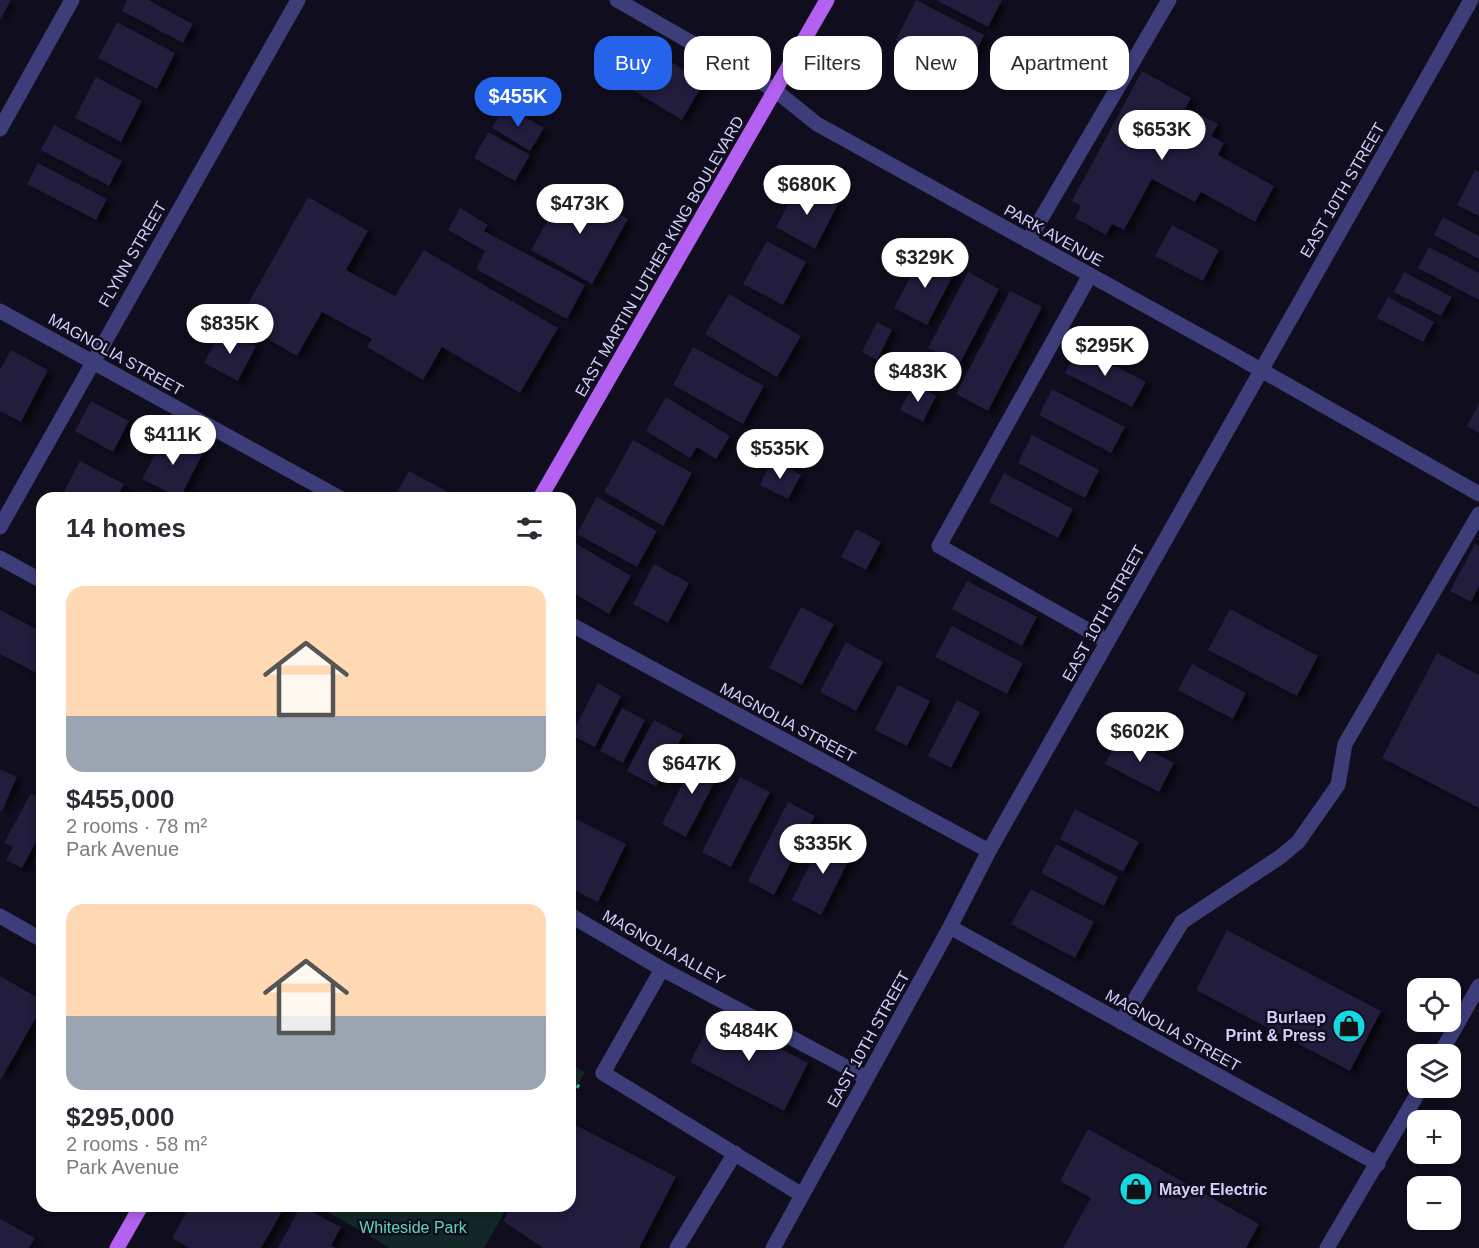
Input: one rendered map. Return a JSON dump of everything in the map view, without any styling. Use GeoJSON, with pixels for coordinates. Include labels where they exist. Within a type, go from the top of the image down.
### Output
{"type":"FeatureCollection","features":[{"type":"Feature","properties":{"kind":"main road","name":"EAST MARTIN LUTHER KING BOULEVARD"},"geometry":{"type":"LineString","coordinates":[[543,492],[827,0]]}},
{"type":"Feature","properties":{"kind":"main road"},"geometry":{"type":"LineString","coordinates":[[117,1248],[138,1212]]}},
{"type":"Feature","properties":{"kind":"street"},"geometry":{"type":"LineString","coordinates":[[0,129],[72,0]]}},
{"type":"Feature","properties":{"kind":"street","name":"FLYNN STREET"},"geometry":{"type":"LineString","coordinates":[[0,527],[298,0]]}},
{"type":"Feature","properties":{"kind":"street","name":"PARK AVENUE"},"geometry":{"type":"LineString","coordinates":[[617,0],[776,91],[817,124],[1261,370],[1479,494]]}},
{"type":"Feature","properties":{"kind":"street"},"geometry":{"type":"LineString","coordinates":[[1028,241],[1169,0]]}},
{"type":"Feature","properties":{"kind":"street","name":"EAST 10TH STREET"},"geometry":{"type":"LineString","coordinates":[[773,1248],[950,927],[989,851],[1471,0]]}},
{"type":"Feature","properties":{"kind":"street"},"geometry":{"type":"LineString","coordinates":[[1090,275],[939,546],[1107,641]]}},
{"type":"Feature","properties":{"kind":"street","name":"MAGNOLIA STREET"},"geometry":{"type":"LineString","coordinates":[[0,310],[329,492]]}},
{"type":"Feature","properties":{"kind":"street"},"geometry":{"type":"LineString","coordinates":[[1121,1022],[1182,922],[1280,857],[1298,842],[1338,785],[1345,744],[1479,514]]}},
{"type":"Feature","properties":{"kind":"street"},"geometry":{"type":"LineString","coordinates":[[0,558],[36,578]]}},
{"type":"Feature","properties":{"kind":"street","name":"MAGNOLIA STREET"},"geometry":{"type":"LineString","coordinates":[[576,627],[989,851]]}},
{"type":"Feature","properties":{"kind":"street"},"geometry":{"type":"LineString","coordinates":[[0,916],[36,937]]}},
{"type":"Feature","properties":{"kind":"street","name":"MAGNOLIA ALLEY"},"geometry":{"type":"LineString","coordinates":[[576,919],[662,969],[867,1078]]}},
{"type":"Feature","properties":{"kind":"street","name":"MAGNOLIA STREET"},"geometry":{"type":"LineString","coordinates":[[950,927],[1378,1164]]}},
{"type":"Feature","properties":{"kind":"street"},"geometry":{"type":"LineString","coordinates":[[662,969],[603,1073],[802,1195]]}},
{"type":"Feature","properties":{"kind":"street"},"geometry":{"type":"LineString","coordinates":[[1446,1044],[1479,986]]}},
{"type":"Feature","properties":{"kind":"street"},"geometry":{"type":"LineString","coordinates":[[1328,1248],[1415,1098]]}},
{"type":"Feature","properties":{"kind":"street"},"geometry":{"type":"LineString","coordinates":[[677,1248],[735,1153]]}},
{"type":"Feature","properties":{"kind":"path"},"geometry":{"type":"LineString","coordinates":[[576,1085],[583,1089]]}},
{"type":"Feature","properties":{"kind":"green space"},"geometry":{"type":"Polygon","coordinates":[[[576,1067],[585,1072],[576,1087],[576,1067]]]}},
{"type":"Feature","properties":{"kind":"green space","name":"Whiteside Park"},"geometry":{"type":"Polygon","coordinates":[[[328,1212],[505,1212],[484,1248],[390,1248],[328,1212]]]}},
{"type":"Feature","properties":{"kind":"building"},"geometry":{"type":"Polygon","coordinates":[[[0,0],[11,0],[0,20],[0,0]]]}},
{"type":"Feature","properties":{"kind":"building"},"geometry":{"type":"Polygon","coordinates":[[[127,0],[148,0],[193,24],[183,43],[122,11],[127,0]]]}},
{"type":"Feature","properties":{"kind":"building"},"geometry":{"type":"Polygon","coordinates":[[[916,0],[984,35],[978,47],[978,36],[898,36],[916,0]]]}},
{"type":"Feature","properties":{"kind":"building"},"geometry":{"type":"Polygon","coordinates":[[[936,0],[1002,0],[988,27],[936,0]]]}},
{"type":"Feature","properties":{"kind":"building"},"geometry":{"type":"Polygon","coordinates":[[[117,22],[175,53],[157,89],[98,58],[117,22]]]}},
{"type":"Feature","properties":{"kind":"building"},"geometry":{"type":"Polygon","coordinates":[[[672,63],[684,70],[684,90],[699,90],[682,120],[632,90],[672,90],[672,63]]]}},
{"type":"Feature","properties":{"kind":"building"},"geometry":{"type":"Polygon","coordinates":[[[1142,71],[1191,98],[1178,122],[1192,129],[1200,115],[1218,124],[1211,136],[1224,143],[1218,155],[1274,186],[1255,222],[1201,192],[1195,202],[1152,179],[1124,230],[1112,224],[1106,235],[1075,218],[1081,206],[1072,201],[1142,71]]]}},
{"type":"Feature","properties":{"kind":"building"},"geometry":{"type":"Polygon","coordinates":[[[96,77],[142,101],[121,142],[75,118],[96,77]]]}},
{"type":"Feature","properties":{"kind":"building"},"geometry":{"type":"Polygon","coordinates":[[[505,105],[544,128],[530,151],[492,128],[505,105]]]}},
{"type":"Feature","properties":{"kind":"building"},"geometry":{"type":"Polygon","coordinates":[[[54,125],[122,161],[109,186],[41,150],[54,125]]]}},
{"type":"Feature","properties":{"kind":"building"},"geometry":{"type":"Polygon","coordinates":[[[488,132],[530,155],[515,181],[474,158],[488,132]]]}},
{"type":"Feature","properties":{"kind":"building"},"geometry":{"type":"Polygon","coordinates":[[[38,163],[107,199],[96,220],[27,184],[38,163]]]}},
{"type":"Feature","properties":{"kind":"building"},"geometry":{"type":"Polygon","coordinates":[[[1475,170],[1479,172],[1479,216],[1457,205],[1475,170]]]}},
{"type":"Feature","properties":{"kind":"building"},"geometry":{"type":"Polygon","coordinates":[[[799,183],[838,204],[815,249],[776,227],[799,183]]]}},
{"type":"Feature","properties":{"kind":"building"},"geometry":{"type":"Polygon","coordinates":[[[568,185],[628,219],[592,284],[531,250],[568,185]]]}},
{"type":"Feature","properties":{"kind":"building"},"geometry":{"type":"Polygon","coordinates":[[[308,197],[368,231],[346,270],[395,296],[424,250],[558,328],[520,393],[442,347],[423,380],[367,347],[372,339],[322,312],[297,356],[238,322],[308,197]]]}},
{"type":"Feature","properties":{"kind":"building"},"geometry":{"type":"Polygon","coordinates":[[[460,208],[488,225],[484,231],[585,285],[567,319],[476,269],[485,251],[448,230],[460,208]]]}},
{"type":"Feature","properties":{"kind":"building"},"geometry":{"type":"Polygon","coordinates":[[[1443,217],[1479,236],[1479,259],[1434,235],[1443,217]]]}},
{"type":"Feature","properties":{"kind":"building"},"geometry":{"type":"Polygon","coordinates":[[[1172,225],[1219,250],[1203,281],[1155,256],[1172,225]]]}},
{"type":"Feature","properties":{"kind":"building"},"geometry":{"type":"Polygon","coordinates":[[[767,241],[806,262],[783,305],[743,284],[767,241]]]}},
{"type":"Feature","properties":{"kind":"building"},"geometry":{"type":"Polygon","coordinates":[[[1429,247],[1479,273],[1479,300],[1418,268],[1429,247]]]}},
{"type":"Feature","properties":{"kind":"building"},"geometry":{"type":"Polygon","coordinates":[[[923,253],[956,270],[927,325],[894,308],[923,253]]]}},
{"type":"Feature","properties":{"kind":"building"},"geometry":{"type":"Polygon","coordinates":[[[968,272],[999,289],[959,365],[928,348],[968,272]]]}},
{"type":"Feature","properties":{"kind":"building"},"geometry":{"type":"Polygon","coordinates":[[[1404,272],[1452,297],[1441,316],[1394,292],[1404,272]]]}},
{"type":"Feature","properties":{"kind":"building"},"geometry":{"type":"Polygon","coordinates":[[[1010,291],[1042,307],[988,411],[956,394],[1010,291]]]}},
{"type":"Feature","properties":{"kind":"building"},"geometry":{"type":"Polygon","coordinates":[[[729,294],[801,336],[777,377],[705,334],[729,294]]]}},
{"type":"Feature","properties":{"kind":"building"},"geometry":{"type":"Polygon","coordinates":[[[1388,297],[1434,322],[1423,342],[1377,318],[1388,297]]]}},
{"type":"Feature","properties":{"kind":"building"},"geometry":{"type":"Polygon","coordinates":[[[877,322],[892,330],[877,360],[862,352],[877,322]]]}},
{"type":"Feature","properties":{"kind":"building"},"geometry":{"type":"Polygon","coordinates":[[[222,329],[256,346],[238,381],[204,363],[222,329]]]}},
{"type":"Feature","properties":{"kind":"building"},"geometry":{"type":"Polygon","coordinates":[[[693,347],[764,386],[743,424],[673,385],[693,347]]]}},
{"type":"Feature","properties":{"kind":"building"},"geometry":{"type":"Polygon","coordinates":[[[1079,347],[1146,382],[1132,407],[1065,373],[1079,347]]]}},
{"type":"Feature","properties":{"kind":"building"},"geometry":{"type":"Polygon","coordinates":[[[11,350],[48,370],[21,422],[0,411],[0,370],[11,350]]]}},
{"type":"Feature","properties":{"kind":"building"},"geometry":{"type":"Polygon","coordinates":[[[914,384],[936,396],[923,422],[900,410],[914,384]]]}},
{"type":"Feature","properties":{"kind":"building"},"geometry":{"type":"Polygon","coordinates":[[[1052,389],[1125,427],[1111,453],[1039,415],[1052,389]]]}},
{"type":"Feature","properties":{"kind":"building"},"geometry":{"type":"Polygon","coordinates":[[[666,397],[730,436],[716,459],[697,447],[690,458],[646,431],[666,397]]]}},
{"type":"Feature","properties":{"kind":"building"},"geometry":{"type":"Polygon","coordinates":[[[91,401],[129,421],[113,452],[75,431],[91,401]]]}},
{"type":"Feature","properties":{"kind":"building"},"geometry":{"type":"Polygon","coordinates":[[[1479,403],[1479,433],[1467,426],[1479,403]]]}},
{"type":"Feature","properties":{"kind":"building"},"geometry":{"type":"Polygon","coordinates":[[[166,433],[203,453],[183,492],[168,492],[142,479],[166,433]]]}},
{"type":"Feature","properties":{"kind":"building"},"geometry":{"type":"Polygon","coordinates":[[[1032,435],[1099,470],[1085,498],[1018,463],[1032,435]]]}},
{"type":"Feature","properties":{"kind":"building"},"geometry":{"type":"Polygon","coordinates":[[[633,440],[692,473],[663,526],[604,492],[633,440]]]}},
{"type":"Feature","properties":{"kind":"building"},"geometry":{"type":"Polygon","coordinates":[[[772,460],[801,475],[788,499],[760,485],[772,460]]]}},
{"type":"Feature","properties":{"kind":"building"},"geometry":{"type":"Polygon","coordinates":[[[80,461],[124,484],[120,492],[64,492],[80,461]]]}},
{"type":"Feature","properties":{"kind":"building"},"geometry":{"type":"Polygon","coordinates":[[[409,471],[448,492],[397,492],[409,471]]]}},
{"type":"Feature","properties":{"kind":"building"},"geometry":{"type":"Polygon","coordinates":[[[1004,473],[1073,509],[1058,538],[989,502],[1004,473]]]}},
{"type":"Feature","properties":{"kind":"building"},"geometry":{"type":"Polygon","coordinates":[[[597,497],[657,531],[637,567],[577,534],[597,497]]]}},
{"type":"Feature","properties":{"kind":"building"},"geometry":{"type":"Polygon","coordinates":[[[856,529],[881,542],[866,570],[841,557],[856,529]]]}},
{"type":"Feature","properties":{"kind":"building"},"geometry":{"type":"Polygon","coordinates":[[[576,544],[631,576],[609,614],[576,595],[576,544]]]}},
{"type":"Feature","properties":{"kind":"building"},"geometry":{"type":"Polygon","coordinates":[[[1475,544],[1479,546],[1479,586],[1471,602],[1450,591],[1475,544]]]}},
{"type":"Feature","properties":{"kind":"building"},"geometry":{"type":"Polygon","coordinates":[[[654,564],[689,583],[668,623],[633,604],[654,564]]]}},
{"type":"Feature","properties":{"kind":"building"},"geometry":{"type":"Polygon","coordinates":[[[967,581],[1037,617],[1022,646],[952,609],[967,581]]]}},
{"type":"Feature","properties":{"kind":"building"},"geometry":{"type":"Polygon","coordinates":[[[801,607],[834,624],[802,685],[769,668],[801,607]]]}},
{"type":"Feature","properties":{"kind":"building"},"geometry":{"type":"Polygon","coordinates":[[[1230,609],[1318,656],[1297,696],[1208,650],[1230,609]]]}},
{"type":"Feature","properties":{"kind":"building"},"geometry":{"type":"Polygon","coordinates":[[[0,610],[36,629],[36,673],[0,654],[0,610]]]}},
{"type":"Feature","properties":{"kind":"building"},"geometry":{"type":"Polygon","coordinates":[[[952,626],[1023,663],[1007,694],[935,657],[952,626]]]}},
{"type":"Feature","properties":{"kind":"building"},"geometry":{"type":"Polygon","coordinates":[[[846,642],[883,662],[856,711],[820,692],[846,642]]]}},
{"type":"Feature","properties":{"kind":"building"},"geometry":{"type":"Polygon","coordinates":[[[1437,653],[1479,675],[1479,808],[1382,758],[1437,653]]]}},
{"type":"Feature","properties":{"kind":"building"},"geometry":{"type":"Polygon","coordinates":[[[1192,664],[1246,693],[1233,719],[1178,690],[1192,664]]]}},
{"type":"Feature","properties":{"kind":"building"},"geometry":{"type":"Polygon","coordinates":[[[598,683],[621,696],[595,747],[576,738],[576,725],[598,683]]]}},
{"type":"Feature","properties":{"kind":"building"},"geometry":{"type":"Polygon","coordinates":[[[898,685],[930,701],[907,746],[875,730],[898,685]]]}},
{"type":"Feature","properties":{"kind":"building"},"geometry":{"type":"Polygon","coordinates":[[[957,700],[980,712],[951,768],[928,756],[957,700]]]}},
{"type":"Feature","properties":{"kind":"building"},"geometry":{"type":"Polygon","coordinates":[[[622,708],[645,720],[623,763],[600,751],[622,708]]]}},
{"type":"Feature","properties":{"kind":"building"},"geometry":{"type":"Polygon","coordinates":[[[654,720],[683,735],[656,787],[627,771],[654,720]]]}},
{"type":"Feature","properties":{"kind":"building"},"geometry":{"type":"Polygon","coordinates":[[[1120,735],[1174,763],[1159,792],[1105,764],[1120,735]]]}},
{"type":"Feature","properties":{"kind":"building"},"geometry":{"type":"Polygon","coordinates":[[[698,754],[723,766],[686,837],[662,824],[698,754]]]}},
{"type":"Feature","properties":{"kind":"building"},"geometry":{"type":"Polygon","coordinates":[[[0,769],[17,777],[2,811],[0,810],[0,769]]]}},
{"type":"Feature","properties":{"kind":"building"},"geometry":{"type":"Polygon","coordinates":[[[740,777],[770,792],[731,867],[702,852],[740,777]]]}},
{"type":"Feature","properties":{"kind":"building"},"geometry":{"type":"Polygon","coordinates":[[[31,793],[36,796],[36,842],[22,868],[6,860],[13,847],[4,843],[31,793]]]}},
{"type":"Feature","properties":{"kind":"building"},"geometry":{"type":"Polygon","coordinates":[[[788,802],[815,816],[774,895],[748,881],[788,802]]]}},
{"type":"Feature","properties":{"kind":"building"},"geometry":{"type":"Polygon","coordinates":[[[1075,809],[1139,842],[1123,872],[1060,839],[1075,809]]]}},
{"type":"Feature","properties":{"kind":"building"},"geometry":{"type":"Polygon","coordinates":[[[576,819],[626,844],[598,902],[576,891],[576,819]]]}},
{"type":"Feature","properties":{"kind":"building"},"geometry":{"type":"Polygon","coordinates":[[[825,835],[854,850],[821,915],[792,900],[825,835]]]}},
{"type":"Feature","properties":{"kind":"building"},"geometry":{"type":"Polygon","coordinates":[[[1056,844],[1118,877],[1104,906],[1041,873],[1056,844]]]}},
{"type":"Feature","properties":{"kind":"building"},"geometry":{"type":"Polygon","coordinates":[[[1031,889],[1094,922],[1075,958],[1011,924],[1031,889]]]}},
{"type":"Feature","properties":{"kind":"building"},"geometry":{"type":"Polygon","coordinates":[[[1227,930],[1381,1011],[1350,1071],[1196,990],[1227,930]]]}},
{"type":"Feature","properties":{"kind":"building"},"geometry":{"type":"Polygon","coordinates":[[[0,976],[36,997],[36,1018],[0,1081],[0,976]]]}},
{"type":"Feature","properties":{"kind":"building"},"geometry":{"type":"Polygon","coordinates":[[[715,1014],[808,1063],[784,1111],[690,1062],[715,1014]]]}},
{"type":"Feature","properties":{"kind":"building"},"geometry":{"type":"Polygon","coordinates":[[[576,1125],[676,1177],[639,1248],[543,1248],[503,1221],[508,1212],[576,1212],[576,1125]]]}},
{"type":"Feature","properties":{"kind":"building","name":"Mayer Electric"},"geometry":{"type":"Polygon","coordinates":[[[1088,1129],[1259,1224],[1246,1248],[1063,1248],[1091,1198],[1060,1181],[1088,1129]]]}},
{"type":"Feature","properties":{"kind":"building"},"geometry":{"type":"Polygon","coordinates":[[[187,1212],[282,1212],[261,1248],[189,1248],[172,1238],[187,1212]]]}},
{"type":"Feature","properties":{"kind":"building"},"geometry":{"type":"Polygon","coordinates":[[[298,1212],[312,1212],[341,1227],[331,1246],[336,1248],[278,1248],[298,1212]]]}},
{"type":"Feature","properties":{"kind":"building"},"geometry":{"type":"Polygon","coordinates":[[[0,1219],[35,1238],[29,1248],[0,1248],[0,1219]]]}},
{"type":"Feature","properties":{"kind":"place","name":"Burlaep Print & Press"},"geometry":{"type":"Point","coordinates":[1349,1026]}},
{"type":"Feature","properties":{"kind":"place","name":"Mayer Electric"},"geometry":{"type":"Point","coordinates":[1136,1189]}}]}
